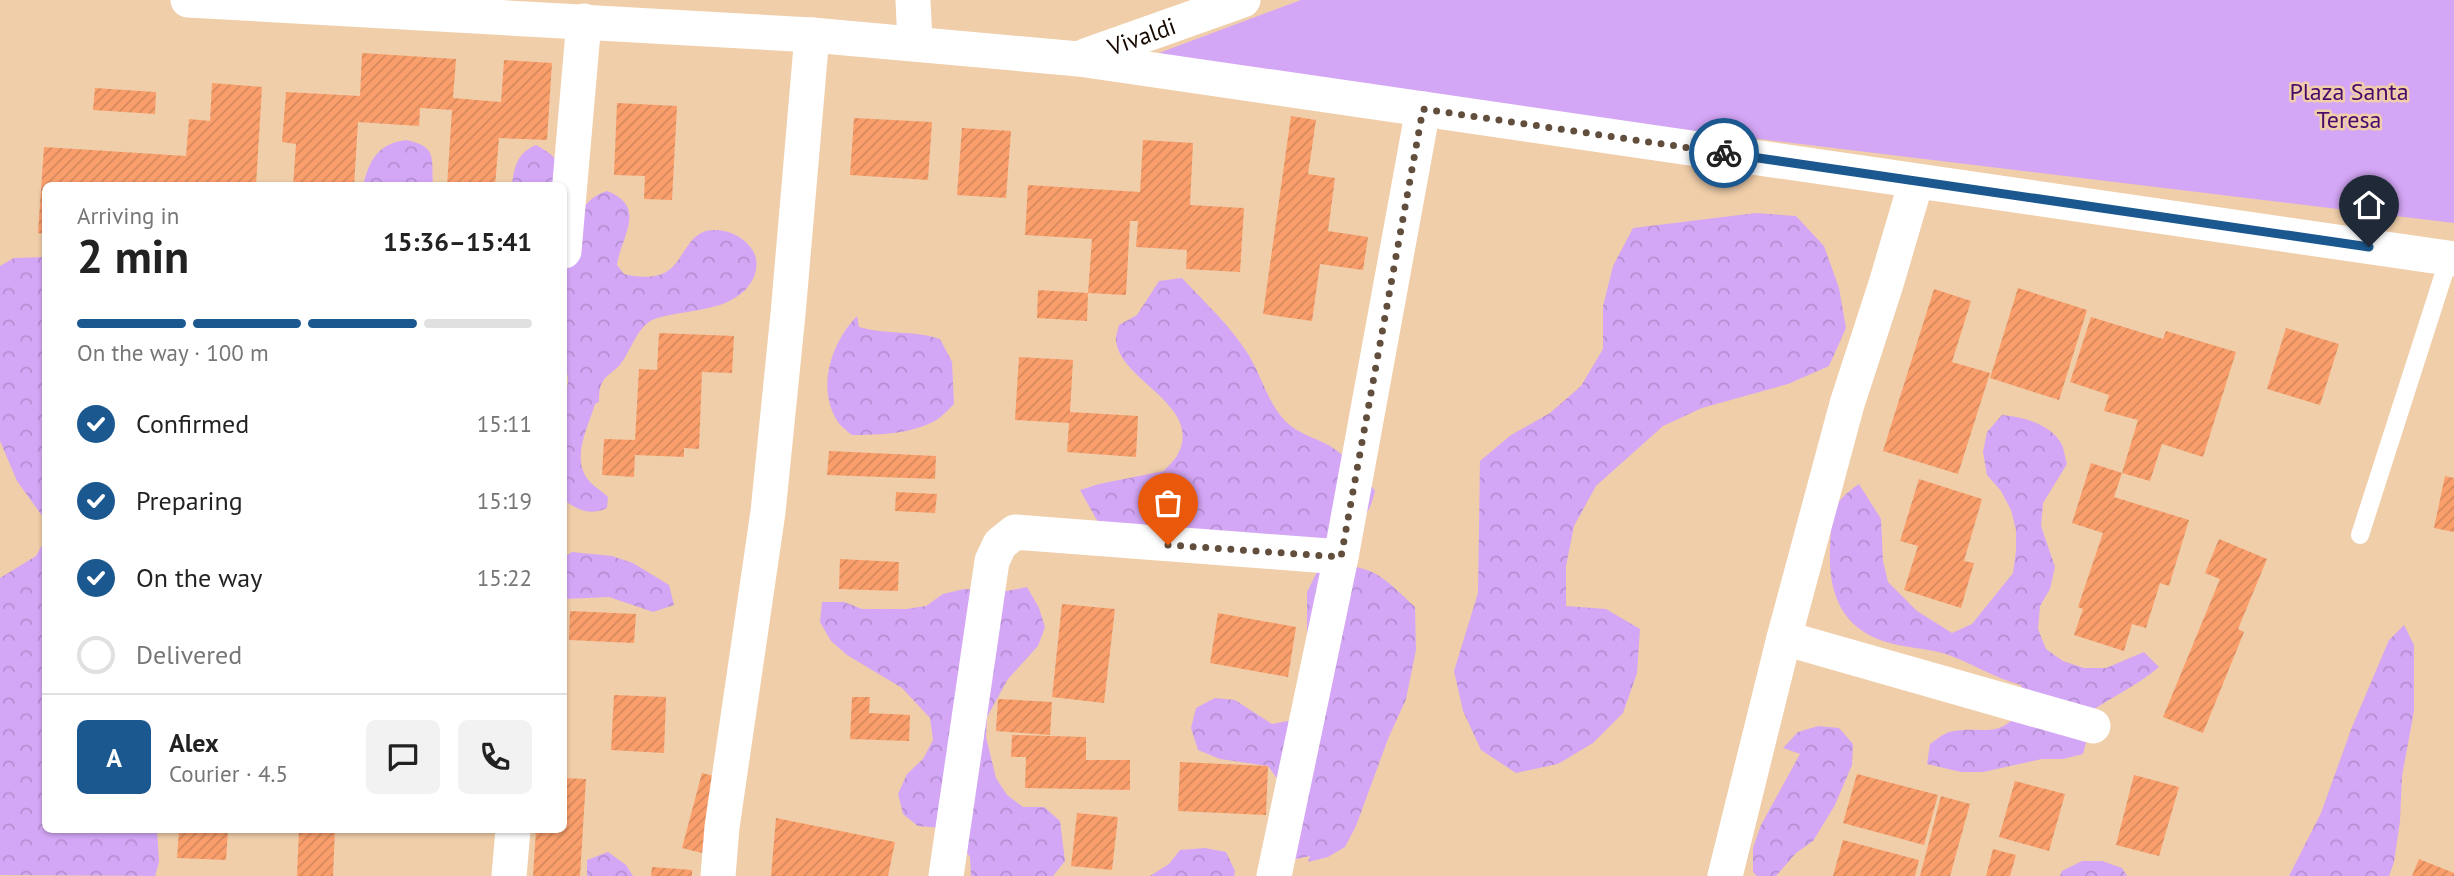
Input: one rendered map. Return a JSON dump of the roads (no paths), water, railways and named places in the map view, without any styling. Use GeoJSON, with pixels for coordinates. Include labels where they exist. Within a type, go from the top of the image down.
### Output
{"type":"FeatureCollection","features":[{"type":"Feature","properties":{"kind":"street"},"geometry":{"type":"LineString","coordinates":[[188,0],[448,7],[584,21],[812,35],[1079,59],[2451,258]]}},
{"type":"Feature","properties":{"kind":"street"},"geometry":{"type":"LineString","coordinates":[[913,0],[915,43]]}},
{"type":"Feature","properties":{"kind":"street","name":"Vivaldi"},"geometry":{"type":"LineString","coordinates":[[1079,59],[1243,0]]}},
{"type":"Feature","properties":{"kind":"street"},"geometry":{"type":"LineString","coordinates":[[567,216],[584,21]]}},
{"type":"Feature","properties":{"kind":"street"},"geometry":{"type":"LineString","coordinates":[[718,876],[722,827],[768,512],[812,35]]}},
{"type":"Feature","properties":{"kind":"street"},"geometry":{"type":"LineString","coordinates":[[1273,876],[1341,557],[1423,109]]}},
{"type":"Feature","properties":{"kind":"street"},"geometry":{"type":"LineString","coordinates":[[1725,876],[1784,638],[1847,404],[1916,182]]}},
{"type":"Feature","properties":{"kind":"street"},"geometry":{"type":"LineString","coordinates":[[946,876],[992,561],[1000,544],[1007,538],[1015,532],[1033,533],[1341,557]]}},
{"type":"Feature","properties":{"kind":"street"},"geometry":{"type":"LineString","coordinates":[[1784,638],[2093,726]]}},
{"type":"Feature","properties":{"kind":"street"},"geometry":{"type":"LineString","coordinates":[[509,876],[513,833]]}},
{"type":"Feature","properties":{"kind":"lane"},"geometry":{"type":"LineString","coordinates":[[2360,535],[2451,258]]}},
{"type":"Feature","properties":{"kind":"park label","name":"Plaza Santa Teresa"},"geometry":{"type":"Point","coordinates":[2349,105]}}]}
